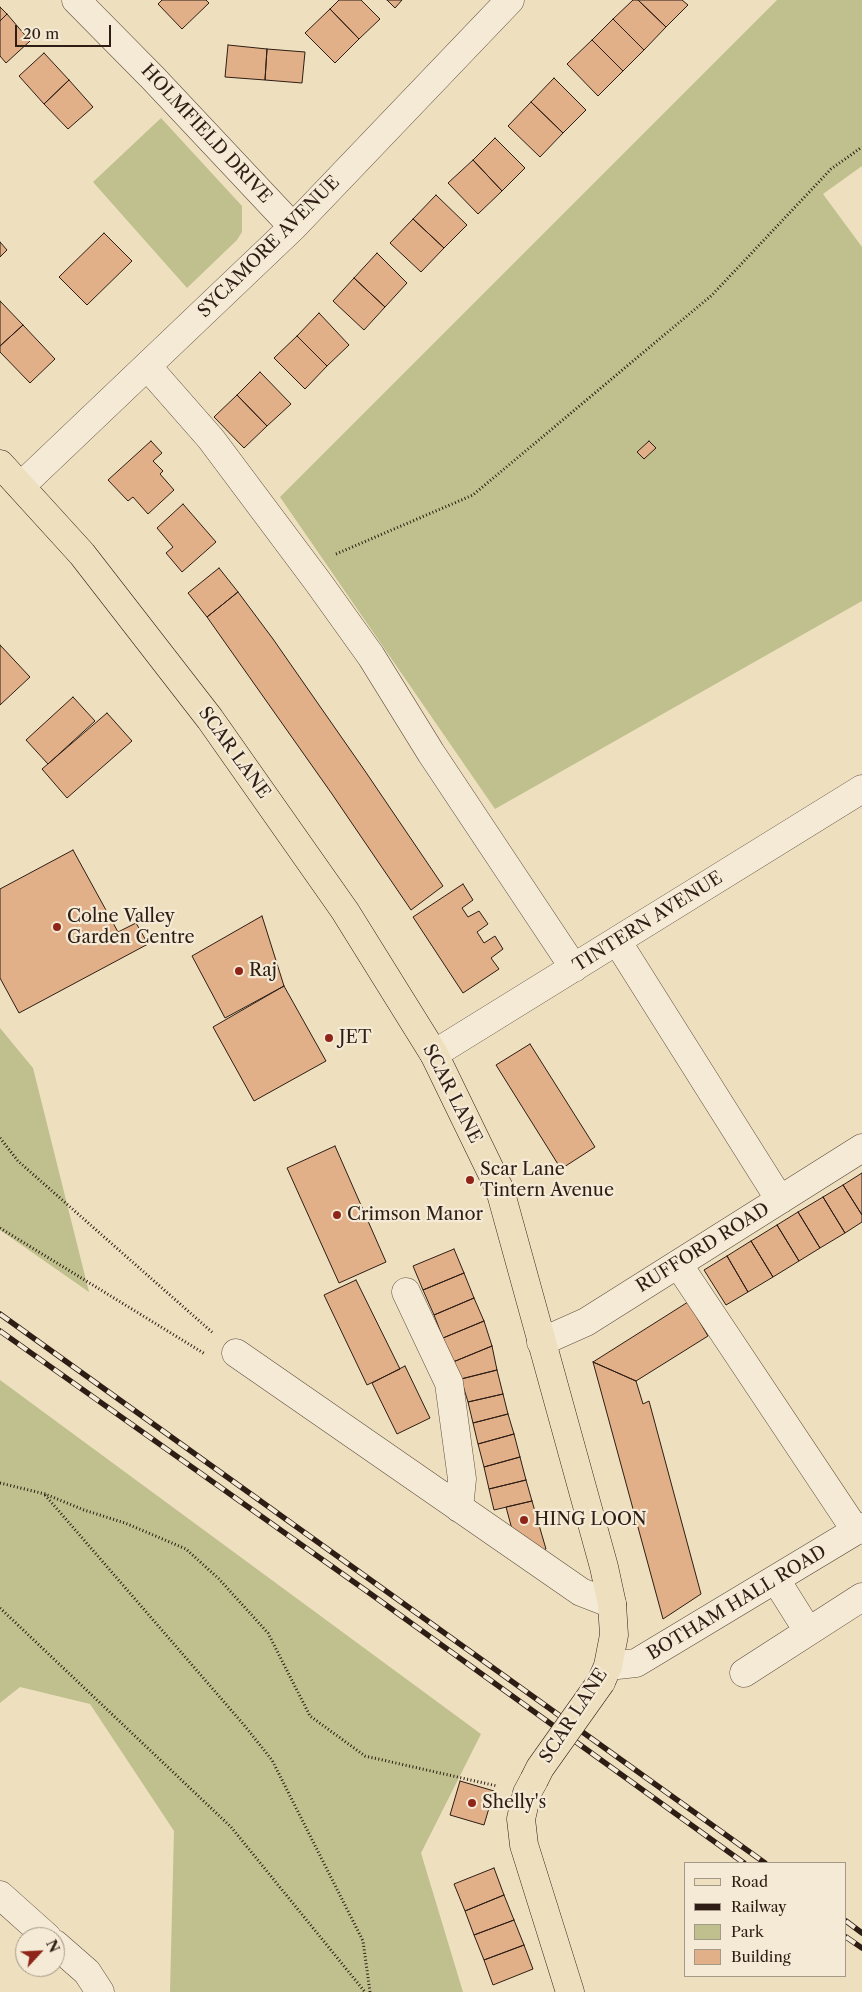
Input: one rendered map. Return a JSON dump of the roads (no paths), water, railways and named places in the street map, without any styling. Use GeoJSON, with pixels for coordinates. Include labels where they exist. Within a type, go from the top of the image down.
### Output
{"type":"FeatureCollection","features":[{"type":"Feature","properties":{"kind":"main road","name":"SCAR LANE"},"geometry":{"type":"LineString","coordinates":[[0,464],[82,554],[210,719],[345,911],[434,1054],[500,1190],[604,1567],[612,1604],[614,1635],[604,1674],[540,1768],[530,1786],[521,1818],[524,1845],[570,1992]]}},
{"type":"Feature","properties":{"kind":"street","name":"HOLMFIELD DRIVE"},"geometry":{"type":"LineString","coordinates":[[76,0],[153,78],[293,227]]}},
{"type":"Feature","properties":{"kind":"street","name":"SYCAMORE AVENUE"},"geometry":{"type":"LineString","coordinates":[[20,486],[293,227],[510,0]]}},
{"type":"Feature","properties":{"kind":"street"},"geometry":{"type":"LineString","coordinates":[[147,366],[211,439],[371,656],[430,752],[574,968]]}},
{"type":"Feature","properties":{"kind":"street","name":"TINTERN AVENUE"},"geometry":{"type":"LineString","coordinates":[[434,1054],[862,789]]}},
{"type":"Feature","properties":{"kind":"street"},"geometry":{"type":"LineString","coordinates":[[618,941],[780,1200]]}},
{"type":"Feature","properties":{"kind":"street","name":"RUFFORD ROAD"},"geometry":{"type":"LineString","coordinates":[[541,1342],[586,1322],[862,1148]]}},
{"type":"Feature","properties":{"kind":"street"},"geometry":{"type":"LineString","coordinates":[[678,1264],[859,1529]]}},
{"type":"Feature","properties":{"kind":"street"},"geometry":{"type":"LineString","coordinates":[[406,1292],[449,1383],[462,1479],[460,1508]]}},
{"type":"Feature","properties":{"kind":"street"},"geometry":{"type":"LineString","coordinates":[[236,1353],[581,1592],[612,1604]]}},
{"type":"Feature","properties":{"kind":"street","name":"BOTHAM HALL ROAD"},"geometry":{"type":"LineString","coordinates":[[604,1674],[636,1663],[859,1529]]}},
{"type":"Feature","properties":{"kind":"street"},"geometry":{"type":"LineString","coordinates":[[776,1580],[808,1631]]}},
{"type":"Feature","properties":{"kind":"street"},"geometry":{"type":"LineString","coordinates":[[744,1673],[862,1597]]}},
{"type":"Feature","properties":{"kind":"street"},"geometry":{"type":"LineString","coordinates":[[0,1895],[36,1927]]}},
{"type":"Feature","properties":{"kind":"street"},"geometry":{"type":"LineString","coordinates":[[65,1953],[87,1972],[100,1992]]}},
{"type":"Feature","properties":{"kind":"railway"},"geometry":{"type":"LineString","coordinates":[[0,1314],[764,1862]]}},
{"type":"Feature","properties":{"kind":"railway"},"geometry":{"type":"LineString","coordinates":[[0,1331],[368,1592],[743,1862]]}},
{"type":"Feature","properties":{"kind":"railway"},"geometry":{"type":"LineString","coordinates":[[847,1922],[862,1933]]}},
{"type":"Feature","properties":{"kind":"railway"},"geometry":{"type":"LineString","coordinates":[[847,1938],[862,1948]]}},
{"type":"Feature","properties":{"kind":"place","name":"Colne Valley Garden Centre"},"geometry":{"type":"Point","coordinates":[57,927]}},
{"type":"Feature","properties":{"kind":"place","name":"Raj"},"geometry":{"type":"Point","coordinates":[239,971]}},
{"type":"Feature","properties":{"kind":"place","name":"JET"},"geometry":{"type":"Point","coordinates":[329,1038]}},
{"type":"Feature","properties":{"kind":"place","name":"Scar Lane Tintern Avenue"},"geometry":{"type":"Point","coordinates":[470,1180]}},
{"type":"Feature","properties":{"kind":"place","name":"Crimson Manor"},"geometry":{"type":"Point","coordinates":[337,1215]}},
{"type":"Feature","properties":{"kind":"place","name":"HING LOON"},"geometry":{"type":"Point","coordinates":[524,1520]}},
{"type":"Feature","properties":{"kind":"place","name":"Shelly's"},"geometry":{"type":"Point","coordinates":[472,1803]}}]}
